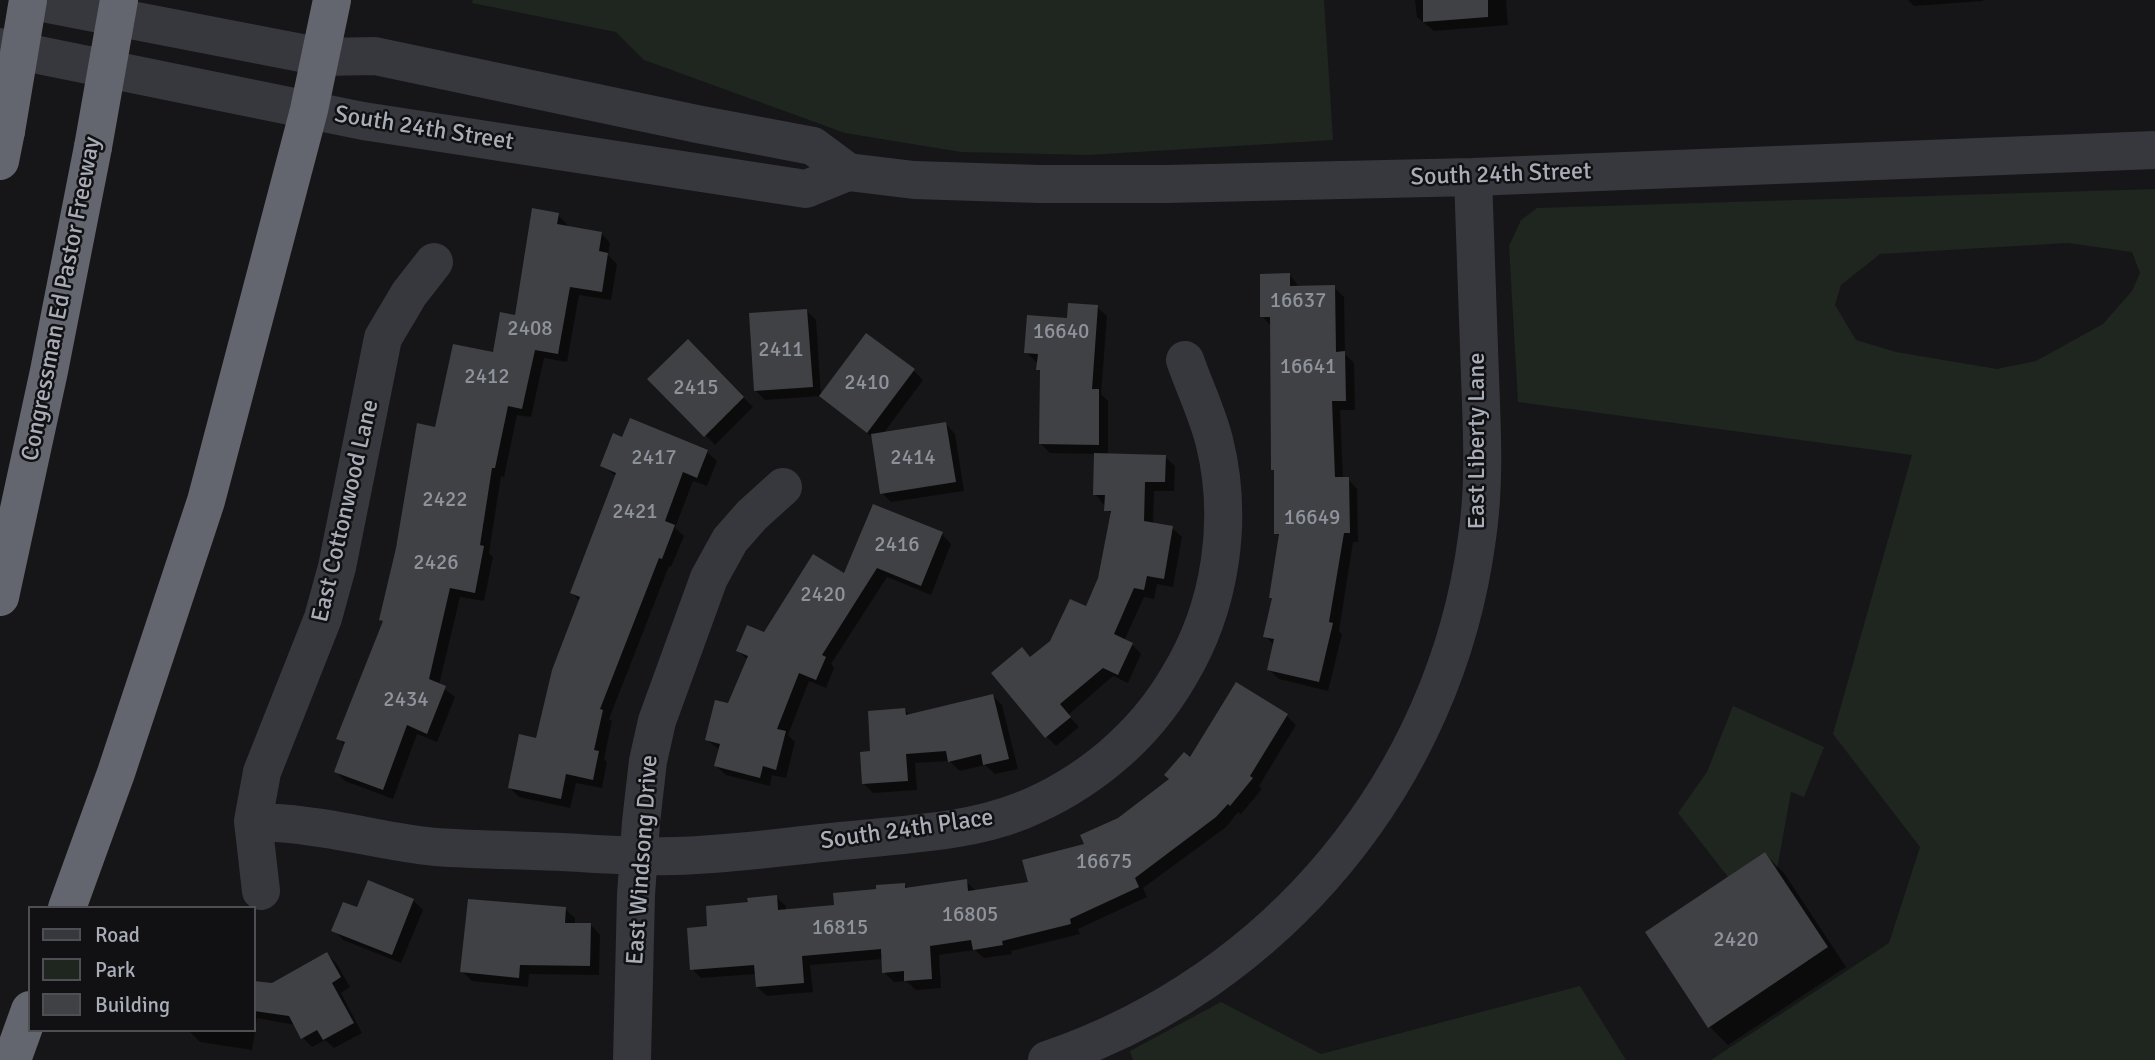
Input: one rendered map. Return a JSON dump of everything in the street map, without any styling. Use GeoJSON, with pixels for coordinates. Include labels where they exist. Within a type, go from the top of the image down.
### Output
{"type":"FeatureCollection","features":[{"type":"Feature","properties":{"kind":"highway"},"geometry":{"type":"LineString","coordinates":[[3,146],[28,0]]}},
{"type":"Feature","properties":{"kind":"highway","name":"Congressman Ed Pastor Freeway"},"geometry":{"type":"LineString","coordinates":[[0,597],[49,371],[119,0]]}},
{"type":"Feature","properties":{"kind":"highway"},"geometry":{"type":"LineString","coordinates":[[68,906],[120,760],[206,501],[309,110],[332,0]]}},
{"type":"Feature","properties":{"kind":"highway"},"geometry":{"type":"LineString","coordinates":[[12,1060],[28,1016]]}},
{"type":"Feature","properties":{"kind":"street","name":"South 24th Street"},"geometry":{"type":"LineString","coordinates":[[28,0],[322,57],[375,56],[587,102],[813,146],[848,172]]}},
{"type":"Feature","properties":{"kind":"street","name":"South 24th Street"},"geometry":{"type":"LineString","coordinates":[[0,47],[363,121],[806,188],[848,172],[914,180],[1039,184],[1473,177],[2155,150]]}},
{"type":"Feature","properties":{"kind":"street","name":"East Liberty Lane"},"geometry":{"type":"LineString","coordinates":[[1047,1060],[1125,1029],[1184,995],[1235,960],[1278,923],[1347,849],[1399,771],[1425,721],[1460,628],[1477,539],[1481,500],[1482,452],[1473,177]]}},
{"type":"Feature","properties":{"kind":"street","name":"East Cottonwood Lane"},"geometry":{"type":"LineString","coordinates":[[261,891],[253,821],[262,772],[306,666],[327,605],[351,504],[383,338],[409,294],[434,262]]}},
{"type":"Feature","properties":{"kind":"street","name":"South 24th Place"},"geometry":{"type":"LineString","coordinates":[[253,821],[306,826],[436,846],[676,856],[974,826],[1019,812],[1049,798],[1085,779],[1148,720],[1172,689],[1190,659],[1203,628],[1222,550],[1221,480],[1214,440],[1185,360]]}},
{"type":"Feature","properties":{"kind":"street","name":"East Windsong Drive"},"geometry":{"type":"LineString","coordinates":[[632,1060],[639,856],[645,782],[657,721],[709,578],[730,540],[752,515],[783,487]]}},
{"type":"Feature","properties":{"kind":"green space"},"geometry":{"type":"Polygon","coordinates":[[[473,0],[1324,0],[1333,140],[1089,155],[961,152],[845,133],[644,60],[616,32],[472,3],[473,0]]]}},
{"type":"Feature","properties":{"kind":"green space"},"geometry":{"type":"Polygon","coordinates":[[[2155,189],[2155,1060],[1711,1060],[1889,943],[1920,847],[1833,734],[1912,455],[1518,402],[1509,246],[1521,220],[1537,208],[2155,189]],[[2068,243],[1880,254],[1841,285],[1835,305],[1856,340],[1896,352],[1997,369],[2036,361],[2103,324],[2132,291],[2140,273],[2132,252],[2068,243]]]}},
{"type":"Feature","properties":{"kind":"green space"},"geometry":{"type":"Polygon","coordinates":[[[1733,706],[1824,747],[1804,797],[1791,792],[1777,869],[1765,852],[1728,877],[1678,813],[1707,772],[1733,706]]]}},
{"type":"Feature","properties":{"kind":"green space"},"geometry":{"type":"Polygon","coordinates":[[[1580,986],[1626,1060],[1133,1060],[1130,1051],[1221,1002],[1321,1054],[1580,986]]]}},
{"type":"Feature","properties":{"kind":"building"},"geometry":{"type":"Polygon","coordinates":[[[1423,0],[1488,0],[1488,17],[1423,22],[1423,0]]]}},
{"type":"Feature","properties":{"kind":"building"},"geometry":{"type":"Polygon","coordinates":[[[532,208],[559,213],[557,224],[602,232],[599,251],[608,253],[602,292],[570,287],[558,354],[535,350],[522,409],[508,406],[495,468],[492,468],[480,545],[484,546],[475,593],[450,588],[429,679],[446,686],[427,734],[407,725],[383,790],[334,772],[345,742],[336,739],[383,621],[379,620],[396,548],[417,423],[435,427],[453,344],[493,352],[500,312],[515,315],[532,208]]]}},
{"type":"Feature","properties":{"kind":"building"},"geometry":{"type":"Polygon","coordinates":[[[1290,273],[1290,286],[1335,285],[1336,352],[1345,351],[1346,401],[1332,401],[1335,477],[1349,477],[1350,533],[1344,533],[1329,622],[1333,623],[1319,682],[1267,670],[1274,639],[1263,637],[1272,598],[1269,598],[1279,534],[1274,534],[1274,470],[1271,470],[1270,317],[1260,317],[1260,274],[1290,273]]]}},
{"type":"Feature","properties":{"kind":"building"},"geometry":{"type":"Polygon","coordinates":[[[1068,303],[1098,305],[1092,389],[1099,389],[1099,445],[1039,444],[1040,370],[1036,370],[1038,354],[1024,353],[1027,315],[1067,318],[1068,303]]]}},
{"type":"Feature","properties":{"kind":"building"},"geometry":{"type":"Polygon","coordinates":[[[807,309],[813,387],[754,391],[749,313],[807,309]]]}},
{"type":"Feature","properties":{"kind":"building"},"geometry":{"type":"Polygon","coordinates":[[[866,333],[915,369],[867,433],[819,396],[866,333]]]}},
{"type":"Feature","properties":{"kind":"building"},"geometry":{"type":"Polygon","coordinates":[[[688,339],[744,397],[704,437],[647,379],[688,339]]]}},
{"type":"Feature","properties":{"kind":"building"},"geometry":{"type":"Polygon","coordinates":[[[630,418],[708,450],[697,478],[683,472],[665,521],[675,525],[662,559],[659,558],[600,709],[603,710],[594,750],[599,751],[593,780],[566,774],[561,799],[508,788],[519,734],[536,738],[552,670],[580,597],[570,593],[616,473],[600,466],[613,433],[622,437],[630,418]]]}},
{"type":"Feature","properties":{"kind":"building"},"geometry":{"type":"Polygon","coordinates":[[[946,422],[956,482],[880,494],[871,434],[946,422]]]}},
{"type":"Feature","properties":{"kind":"building"},"geometry":{"type":"Polygon","coordinates":[[[1094,453],[1166,455],[1165,482],[1145,482],[1144,521],[1173,526],[1164,579],[1147,576],[1144,590],[1134,588],[1114,634],[1133,643],[1118,675],[1103,668],[1060,704],[1071,717],[1045,738],[991,673],[1022,647],[1030,657],[1050,641],[1070,599],[1086,606],[1098,578],[1111,511],[1104,511],[1105,495],[1093,495],[1094,453]]]}},
{"type":"Feature","properties":{"kind":"building"},"geometry":{"type":"Polygon","coordinates":[[[873,504],[943,532],[921,586],[877,568],[822,655],[826,657],[816,680],[799,673],[777,729],[786,731],[776,770],[763,766],[760,778],[714,766],[720,744],[705,740],[715,700],[728,703],[748,656],[736,651],[747,625],[764,632],[813,554],[844,573],[873,504]]]}},
{"type":"Feature","properties":{"kind":"building"},"geometry":{"type":"Polygon","coordinates":[[[1236,682],[1288,714],[1250,776],[1253,778],[1230,806],[1228,804],[1216,817],[1135,878],[1139,887],[1070,919],[1071,924],[1002,941],[1003,945],[973,950],[971,940],[930,946],[932,979],[904,981],[904,971],[882,973],[881,949],[802,956],[804,983],[756,987],[754,965],[690,970],[687,928],[707,926],[706,906],[748,902],[747,898],[777,895],[778,910],[834,905],[833,893],[876,889],[876,885],[905,883],[905,888],[967,879],[968,891],[1028,882],[1022,860],[1084,844],[1080,835],[1118,818],[1169,779],[1164,775],[1184,752],[1190,757],[1236,682]]]}},
{"type":"Feature","properties":{"kind":"building"},"geometry":{"type":"Polygon","coordinates":[[[993,694],[1009,759],[983,765],[981,754],[948,762],[946,751],[906,754],[908,781],[862,784],[860,752],[870,751],[868,711],[905,708],[906,715],[993,694]]]}},
{"type":"Feature","properties":{"kind":"building"},"geometry":{"type":"Polygon","coordinates":[[[1765,852],[1828,947],[1708,1028],[1645,932],[1765,852]]]}},
{"type":"Feature","properties":{"kind":"building"},"geometry":{"type":"Polygon","coordinates":[[[368,880],[414,899],[392,955],[331,931],[343,902],[357,907],[368,880]]]}},
{"type":"Feature","properties":{"kind":"building"},"geometry":{"type":"Polygon","coordinates":[[[468,899],[566,907],[565,923],[591,923],[590,966],[520,965],[519,978],[460,972],[468,899]]]}},
{"type":"Feature","properties":{"kind":"building"},"geometry":{"type":"Polygon","coordinates":[[[327,952],[341,977],[332,983],[354,1023],[323,1040],[317,1030],[301,1039],[289,1016],[256,1011],[256,981],[272,983],[327,952]]]}}]}
